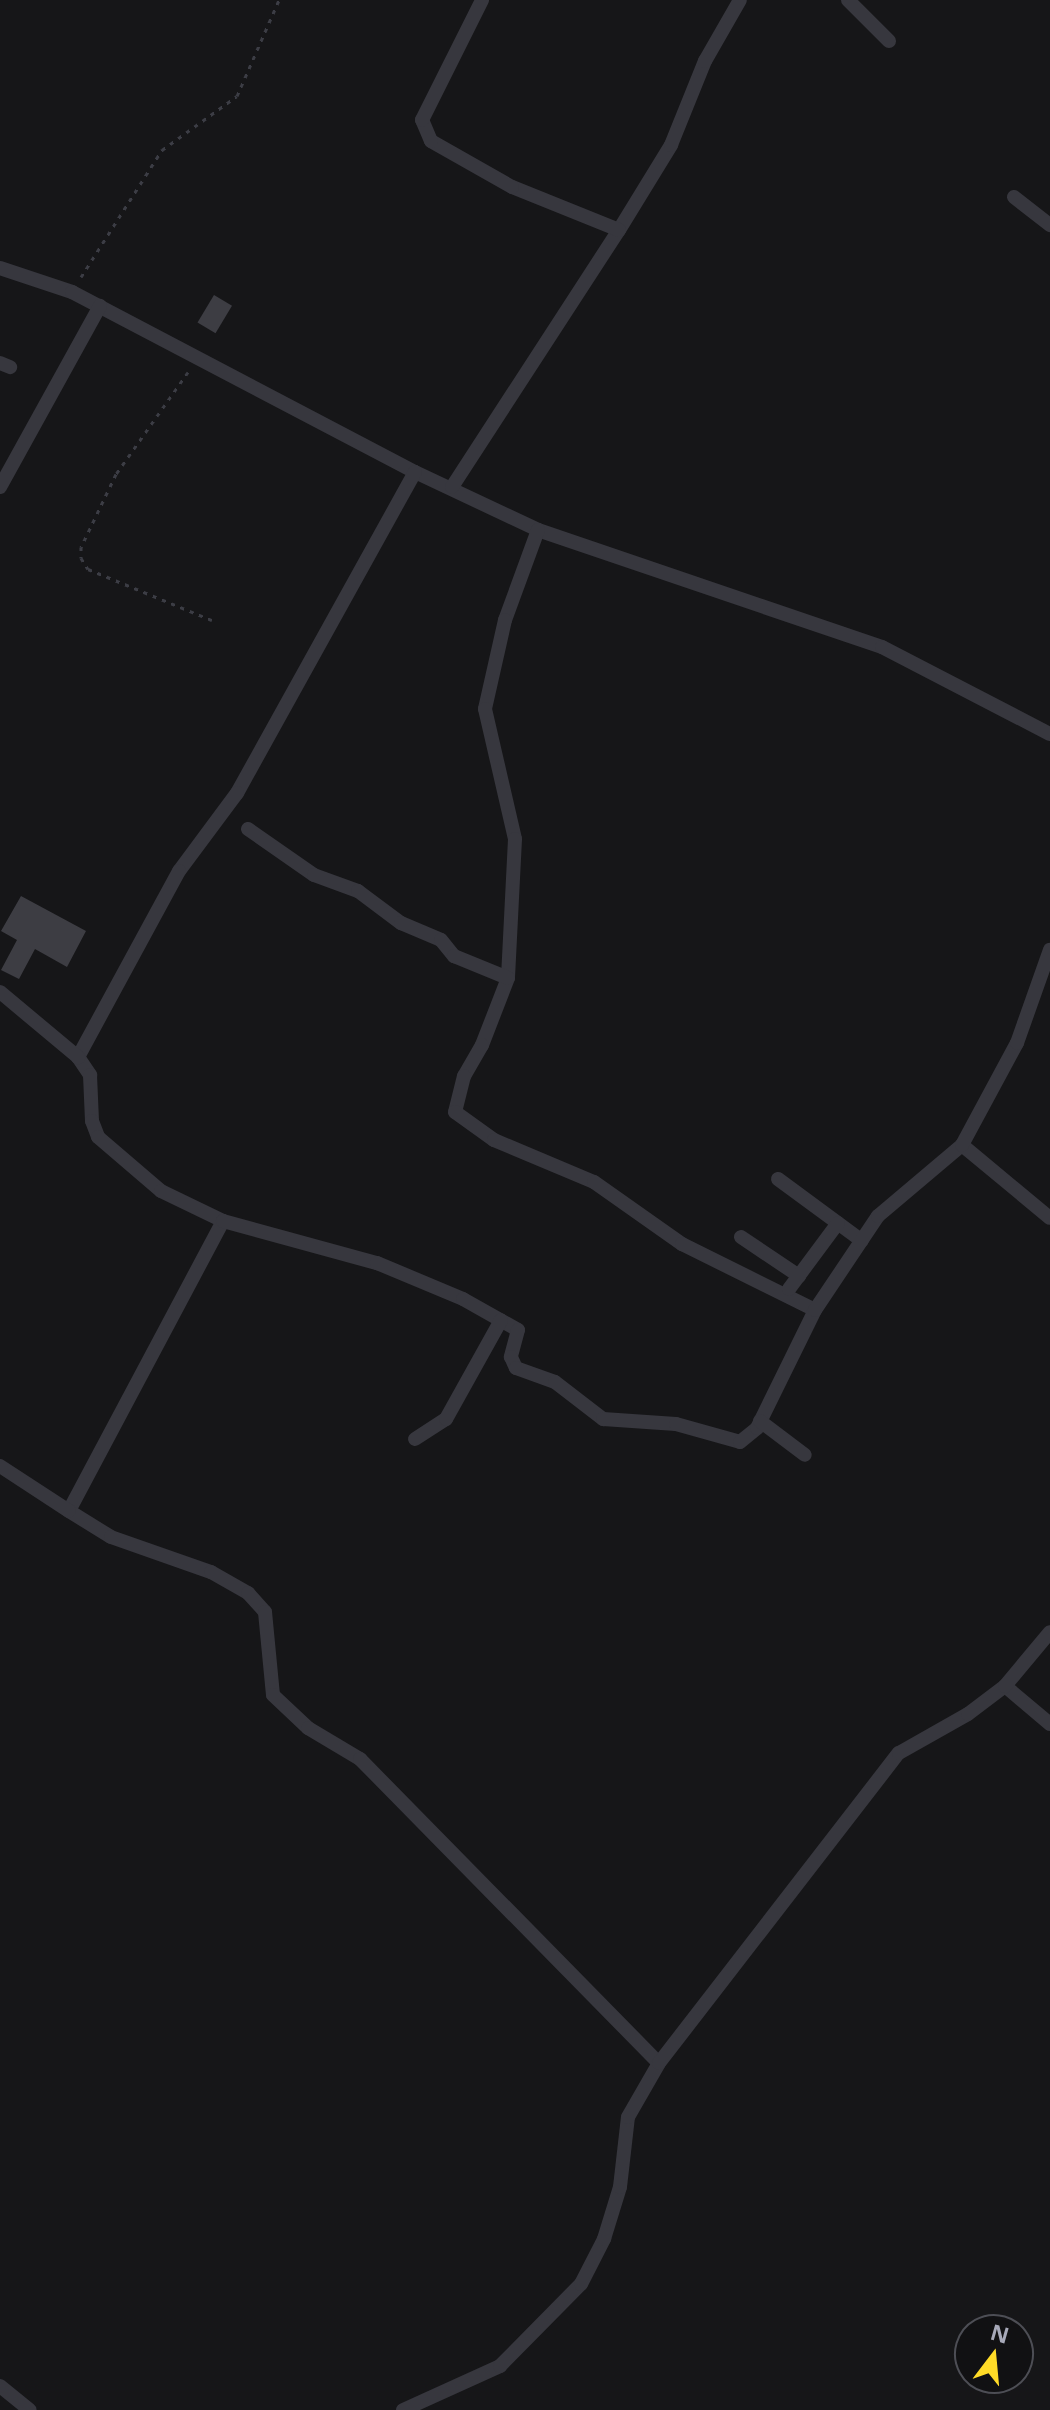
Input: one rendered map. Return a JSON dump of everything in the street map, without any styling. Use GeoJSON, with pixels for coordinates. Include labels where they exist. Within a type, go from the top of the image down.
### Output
{"type":"FeatureCollection","features":[{"type":"Feature","properties":{"kind":"street"},"geometry":{"type":"LineString","coordinates":[[482,0],[422,120],[431,141],[512,187],[619,230]]}},
{"type":"Feature","properties":{"kind":"street"},"geometry":{"type":"LineString","coordinates":[[452,487],[671,145],[705,61],[740,0]]}},
{"type":"Feature","properties":{"kind":"street"},"geometry":{"type":"LineString","coordinates":[[848,0],[889,41]]}},
{"type":"Feature","properties":{"kind":"street"},"geometry":{"type":"LineString","coordinates":[[1014,197],[1050,225]]}},
{"type":"Feature","properties":{"kind":"street"},"geometry":{"type":"LineString","coordinates":[[0,268],[72,292],[415,472],[538,530],[882,647],[1050,734]]}},
{"type":"Feature","properties":{"kind":"street"},"geometry":{"type":"LineString","coordinates":[[0,487],[100,306]]}},
{"type":"Feature","properties":{"kind":"street"},"geometry":{"type":"LineString","coordinates":[[78,1057],[179,871],[237,793],[415,472]]}},
{"type":"Feature","properties":{"kind":"street"},"geometry":{"type":"LineString","coordinates":[[538,530],[505,620],[485,709],[515,839],[508,978],[482,1045],[464,1076],[455,1112],[494,1140],[594,1182],[682,1244],[815,1310]]}},
{"type":"Feature","properties":{"kind":"street"},"geometry":{"type":"LineString","coordinates":[[248,829],[314,875],[358,891],[401,923],[441,940],[454,956],[508,978]]}},
{"type":"Feature","properties":{"kind":"street"},"geometry":{"type":"LineString","coordinates":[[0,992],[78,1057],[90,1075],[92,1121],[98,1137],[161,1191],[223,1221],[377,1263],[501,1320],[519,1332],[511,1364],[574,1393],[603,1419],[676,1424],[730,1443],[750,1436],[760,1421],[815,1310],[878,1216],[962,1145],[1017,1043],[1050,950]]}},
{"type":"Feature","properties":{"kind":"street"},"geometry":{"type":"LineString","coordinates":[[962,1145],[1050,1218]]}},
{"type":"Feature","properties":{"kind":"street"},"geometry":{"type":"LineString","coordinates":[[778,1179],[862,1241]]}},
{"type":"Feature","properties":{"kind":"street"},"geometry":{"type":"LineString","coordinates":[[69,1511],[223,1221]]}},
{"type":"Feature","properties":{"kind":"street"},"geometry":{"type":"LineString","coordinates":[[789,1289],[838,1223]]}},
{"type":"Feature","properties":{"kind":"street"},"geometry":{"type":"LineString","coordinates":[[741,1237],[799,1276]]}},
{"type":"Feature","properties":{"kind":"street"},"geometry":{"type":"LineString","coordinates":[[415,1439],[446,1419],[501,1320]]}},
{"type":"Feature","properties":{"kind":"street"},"geometry":{"type":"LineString","coordinates":[[760,1421],[805,1455]]}},
{"type":"Feature","properties":{"kind":"street"},"geometry":{"type":"LineString","coordinates":[[0,1466],[111,1537],[211,1572],[248,1593],[265,1612],[273,1695],[308,1728],[360,1759],[659,2063]]}},
{"type":"Feature","properties":{"kind":"street"},"geometry":{"type":"LineString","coordinates":[[403,2410],[500,2366],[581,2284],[604,2239],[620,2187],[628,2117],[659,2063],[899,1753],[968,1714],[1005,1686],[1050,1632]]}},
{"type":"Feature","properties":{"kind":"street"},"geometry":{"type":"LineString","coordinates":[[1005,1686],[1050,1724]]}},
{"type":"Feature","properties":{"kind":"street"},"geometry":{"type":"LineString","coordinates":[[0,2386],[30,2410]]}},
{"type":"Feature","properties":{"kind":"path"},"geometry":{"type":"LineString","coordinates":[[72,292],[162,150],[237,96],[279,0]]}},
{"type":"Feature","properties":{"kind":"path"},"geometry":{"type":"LineString","coordinates":[[198,359],[116,474],[81,547],[81,558],[88,569],[212,620]]}},
{"type":"Feature","properties":{"kind":"building"},"geometry":{"type":"Polygon","coordinates":[[[214,295],[232,306],[216,333],[198,322],[214,295]]]}},
{"type":"Feature","properties":{"kind":"building"},"geometry":{"type":"Polygon","coordinates":[[[21,896],[86,931],[67,967],[35,949],[19,979],[1,970],[17,940],[1,931],[21,896]]]}}]}
